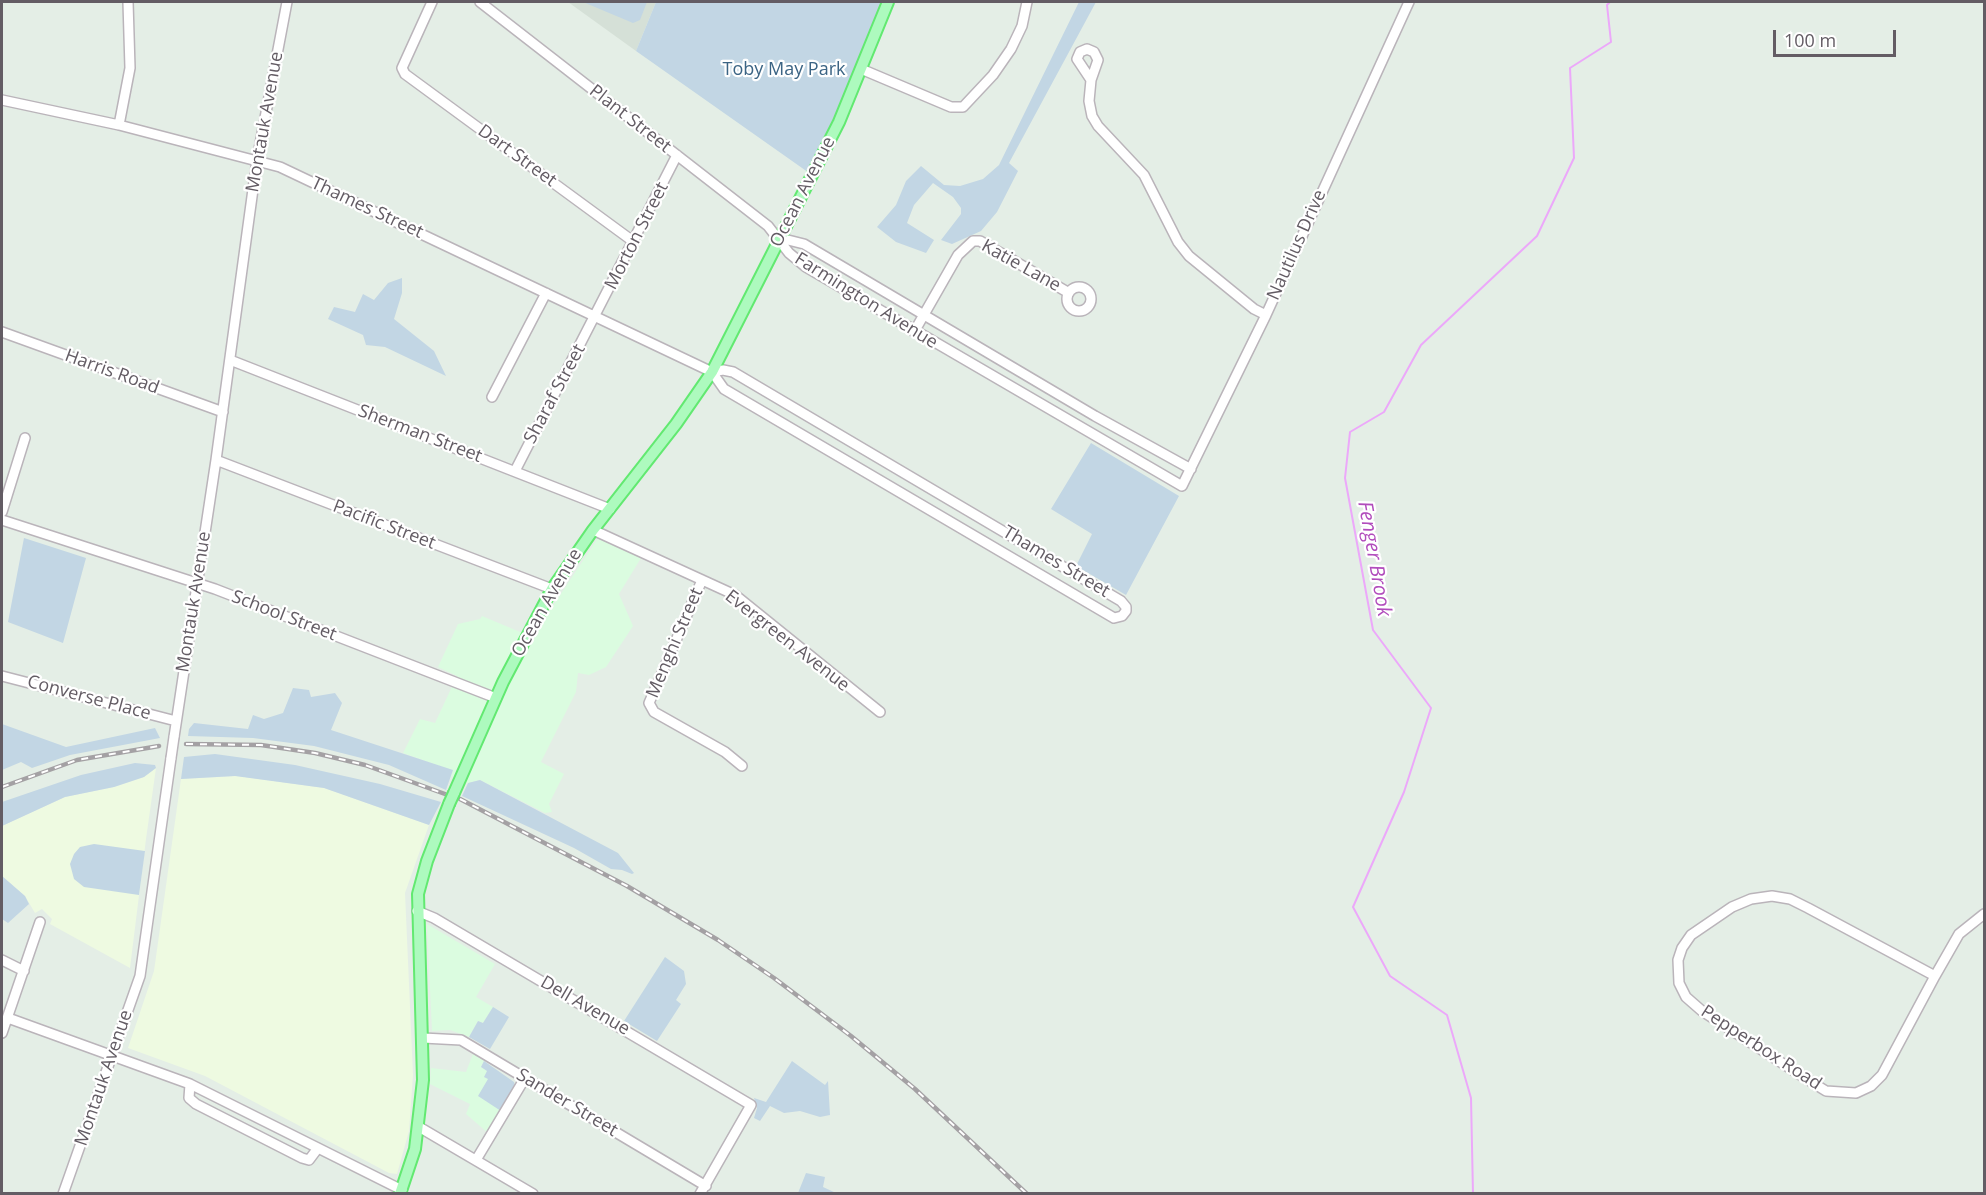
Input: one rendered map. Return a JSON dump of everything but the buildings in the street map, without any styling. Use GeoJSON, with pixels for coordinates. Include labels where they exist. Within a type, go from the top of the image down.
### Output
{"type":"FeatureCollection","features":[{"type":"Feature","properties":{"kind":"main road","name":"Ocean Avenue"},"geometry":{"type":"LineString","coordinates":[[401,1192],[411,1167],[419,1127],[423,1080],[417,911],[424,870],[449,804],[496,698],[552,589],[592,530],[682,416],[712,372],[830,142],[888,2]]}},
{"type":"Feature","properties":{"kind":"street"},"geometry":{"type":"LineString","coordinates":[[119,125],[130,68],[128,2]]}},
{"type":"Feature","properties":{"kind":"street","name":"Montauk Avenue"},"geometry":{"type":"LineString","coordinates":[[66,1193],[111,1055],[140,976],[223,412],[257,160],[287,2]]}},
{"type":"Feature","properties":{"kind":"street","name":"Dart Street"},"geometry":{"type":"LineString","coordinates":[[432,2],[402,68],[405,74],[634,242]]}},
{"type":"Feature","properties":{"kind":"street","name":"Plant Street"},"geometry":{"type":"LineString","coordinates":[[480,2],[780,238]]}},
{"type":"Feature","properties":{"kind":"street"},"geometry":{"type":"LineString","coordinates":[[861,69],[951,107],[963,107],[993,75],[1011,49],[1022,26],[1027,2]]}},
{"type":"Feature","properties":{"kind":"street","name":"Nautilus Drive"},"geometry":{"type":"LineString","coordinates":[[1182,486],[1266,315],[1409,2]]}},
{"type":"Feature","properties":{"kind":"street"},"geometry":{"type":"LineString","coordinates":[[1091,80],[1089,101],[1092,116],[1144,176],[1178,242],[1189,256],[1254,309],[1266,315]]}},
{"type":"Feature","properties":{"kind":"street","name":"Thames Street"},"geometry":{"type":"LineString","coordinates":[[2,100],[119,125],[280,167],[712,372],[724,389],[1114,618],[1122,616],[1126,611],[1121,601],[733,372],[723,370],[712,372]]}},
{"type":"Feature","properties":{"kind":"street","name":"Morton Street"},"geometry":{"type":"LineString","coordinates":[[596,317],[677,155]]}},
{"type":"Feature","properties":{"kind":"street","name":"Farmington Avenue"},"geometry":{"type":"LineString","coordinates":[[780,238],[804,244],[1095,416],[1191,469]]}},
{"type":"Feature","properties":{"kind":"street","name":"Farmington Avenue"},"geometry":{"type":"LineString","coordinates":[[780,238],[789,253],[806,267],[914,332],[1182,486]]}},
{"type":"Feature","properties":{"kind":"street","name":"Katie Lane"},"geometry":{"type":"LineString","coordinates":[[914,332],[958,255],[973,241],[981,241],[1069,293]]}},
{"type":"Feature","properties":{"kind":"street"},"geometry":{"type":"LineString","coordinates":[[492,397],[546,293]]}},
{"type":"Feature","properties":{"kind":"street","name":"Sharaf Street"},"geometry":{"type":"LineString","coordinates":[[515,471],[596,317]]}},
{"type":"Feature","properties":{"kind":"street","name":"Harris Road"},"geometry":{"type":"LineString","coordinates":[[2,332],[223,412]]}},
{"type":"Feature","properties":{"kind":"street","name":"Sherman Street"},"geometry":{"type":"LineString","coordinates":[[230,360],[609,508]]}},
{"type":"Feature","properties":{"kind":"street"},"geometry":{"type":"LineString","coordinates":[[821,446],[831,429]]}},
{"type":"Feature","properties":{"kind":"street"},"geometry":{"type":"LineString","coordinates":[[2,512],[25,438]]}},
{"type":"Feature","properties":{"kind":"street","name":"Pacific Street"},"geometry":{"type":"LineString","coordinates":[[216,460],[552,589]]}},
{"type":"Feature","properties":{"kind":"street","name":"School Street"},"geometry":{"type":"LineString","coordinates":[[2,520],[197,583],[496,698]]}},
{"type":"Feature","properties":{"kind":"street","name":"Thames Street"},"geometry":{"type":"LineString","coordinates":[[978,537],[987,521]]}},
{"type":"Feature","properties":{"kind":"street","name":"Evergreen Avenue"},"geometry":{"type":"LineString","coordinates":[[592,530],[735,596],[880,712]]}},
{"type":"Feature","properties":{"kind":"street","name":"Menghi Street"},"geometry":{"type":"LineString","coordinates":[[702,580],[651,695],[649,706],[654,712],[725,752],[742,766]]}},
{"type":"Feature","properties":{"kind":"street","name":"Converse Place"},"geometry":{"type":"LineString","coordinates":[[2,676],[176,721]]}},
{"type":"Feature","properties":{"kind":"street","name":"Pepperbox Road"},"geometry":{"type":"LineString","coordinates":[[1935,976],[1790,899],[1772,896],[1751,899],[1732,907],[1691,935],[1682,948],[1677,972],[1686,997],[1702,1011],[1819,1087],[1840,1093],[1856,1093],[1871,1086],[1882,1075],[1959,934],[1984,914]]}},
{"type":"Feature","properties":{"kind":"street","name":"Dell Avenue"},"geometry":{"type":"LineString","coordinates":[[417,911],[455,930],[751,1105],[703,1190]]}},
{"type":"Feature","properties":{"kind":"street"},"geometry":{"type":"LineString","coordinates":[[2,1033],[40,922]]}},
{"type":"Feature","properties":{"kind":"street"},"geometry":{"type":"LineString","coordinates":[[2,960],[24,971]]}},
{"type":"Feature","properties":{"kind":"street"},"geometry":{"type":"LineString","coordinates":[[8,1018],[190,1084],[401,1192]]}},
{"type":"Feature","properties":{"kind":"street","name":"Sander Street"},"geometry":{"type":"LineString","coordinates":[[423,1038],[461,1040],[703,1190]]}},
{"type":"Feature","properties":{"kind":"street"},"geometry":{"type":"LineString","coordinates":[[476,1160],[525,1078]]}},
{"type":"Feature","properties":{"kind":"street"},"geometry":{"type":"LineString","coordinates":[[190,1084],[189,1098],[196,1104],[302,1158],[309,1160],[318,1148]]}},
{"type":"Feature","properties":{"kind":"street"},"geometry":{"type":"LineString","coordinates":[[419,1127],[533,1194]]}},
{"type":"Feature","properties":{"kind":"shaded area"},"geometry":{"type":"Polygon","coordinates":[[[568,2],[656,2],[636,51],[568,2]]]}},
{"type":"Feature","properties":{"kind":"shaded area"},"geometry":{"type":"Polygon","coordinates":[[[598,538],[641,558],[619,594],[633,626],[606,667],[589,675],[578,673],[576,692],[541,762],[564,774],[549,804],[552,812],[545,813],[480,780],[468,783],[451,776],[453,771],[403,753],[420,719],[435,723],[457,676],[438,667],[458,624],[480,619],[482,616],[532,637],[598,538]]]}},
{"type":"Feature","properties":{"kind":"shaded area"},"geometry":{"type":"Polygon","coordinates":[[[156,768],[130,968],[50,924],[52,919],[42,909],[35,913],[25,896],[2,876],[2,826],[65,797],[114,787],[144,777],[156,768]]]}},
{"type":"Feature","properties":{"kind":"shaded area"},"geometry":{"type":"Polygon","coordinates":[[[237,776],[324,788],[429,825],[405,893],[413,1075],[409,1131],[397,1174],[389,1173],[205,1076],[128,1048],[154,971],[181,779],[237,776]]]}},
{"type":"Feature","properties":{"kind":"shaded area"},"geometry":{"type":"Polygon","coordinates":[[[427,924],[495,964],[476,997],[493,1007],[483,1023],[478,1021],[469,1037],[450,1030],[432,1031],[427,924]]]}},
{"type":"Feature","properties":{"kind":"shaded area"},"geometry":{"type":"Polygon","coordinates":[[[473,1054],[484,1061],[481,1067],[488,1071],[501,1111],[488,1133],[466,1114],[470,1104],[430,1084],[431,1068],[466,1072],[473,1054]]]}},
{"type":"Feature","properties":{"kind":"green space"},"geometry":{"type":"Polygon","coordinates":[[[583,2],[647,2],[640,20],[633,23],[583,2]]]}},
{"type":"Feature","properties":{"kind":"green space","name":"Toby May Park"},"geometry":{"type":"Polygon","coordinates":[[[656,2],[888,2],[812,175],[636,51],[656,2]]]}},
{"type":"Feature","properties":{"kind":"green space"},"geometry":{"type":"Polygon","coordinates":[[[1079,2],[1096,2],[1009,163],[1018,171],[997,212],[981,231],[952,244],[941,240],[961,214],[961,208],[953,197],[933,183],[914,205],[907,223],[934,240],[926,253],[896,242],[877,227],[896,205],[906,181],[921,166],[944,185],[960,186],[983,179],[999,165],[1079,2]]]}},
{"type":"Feature","properties":{"kind":"green space"},"geometry":{"type":"Polygon","coordinates":[[[402,278],[402,293],[394,319],[434,351],[446,376],[385,347],[366,345],[363,335],[328,319],[334,307],[355,312],[363,294],[374,300],[388,283],[402,278]]]}},
{"type":"Feature","properties":{"kind":"green space"},"geometry":{"type":"Polygon","coordinates":[[[1091,443],[1179,496],[1126,595],[1076,566],[1092,534],[1051,509],[1091,443]]]}},
{"type":"Feature","properties":{"kind":"green space"},"geometry":{"type":"Polygon","coordinates":[[[24,538],[86,558],[63,643],[8,622],[24,538]]]}},
{"type":"Feature","properties":{"kind":"green space"},"geometry":{"type":"Polygon","coordinates":[[[293,688],[309,690],[311,697],[335,693],[342,703],[331,730],[453,770],[446,790],[389,765],[314,746],[253,738],[188,736],[189,729],[194,723],[248,729],[253,715],[264,719],[283,713],[293,688]]]}},
{"type":"Feature","properties":{"kind":"green space"},"geometry":{"type":"Polygon","coordinates":[[[2,724],[66,747],[155,728],[160,738],[70,755],[32,768],[21,762],[2,770],[2,724]]]}},
{"type":"Feature","properties":{"kind":"green space"},"geometry":{"type":"Polygon","coordinates":[[[215,754],[295,765],[380,784],[441,802],[429,825],[324,788],[235,776],[181,779],[184,757],[215,754]]]}},
{"type":"Feature","properties":{"kind":"green space"},"geometry":{"type":"Polygon","coordinates":[[[135,763],[155,765],[156,768],[144,777],[114,787],[65,797],[2,826],[2,802],[81,775],[135,763]]]}},
{"type":"Feature","properties":{"kind":"green space"},"geometry":{"type":"Polygon","coordinates":[[[480,780],[618,853],[634,873],[611,869],[574,848],[462,796],[468,783],[480,780]]]}},
{"type":"Feature","properties":{"kind":"green space"},"geometry":{"type":"Polygon","coordinates":[[[94,844],[145,851],[139,895],[84,887],[74,879],[70,864],[74,854],[80,847],[94,844]]]}},
{"type":"Feature","properties":{"kind":"green space"},"geometry":{"type":"Polygon","coordinates":[[[2,876],[25,896],[29,904],[8,923],[2,919],[2,876]]]}},
{"type":"Feature","properties":{"kind":"green space"},"geometry":{"type":"Polygon","coordinates":[[[665,957],[684,971],[686,984],[676,1000],[681,1004],[657,1041],[624,1021],[665,957]]]}},
{"type":"Feature","properties":{"kind":"green space"},"geometry":{"type":"Polygon","coordinates":[[[493,1007],[509,1017],[490,1049],[469,1037],[478,1021],[483,1023],[493,1007]]]}},
{"type":"Feature","properties":{"kind":"green space"},"geometry":{"type":"Polygon","coordinates":[[[484,1061],[514,1082],[515,1086],[501,1111],[478,1096],[488,1079],[484,1077],[487,1071],[481,1067],[484,1061]]]}},
{"type":"Feature","properties":{"kind":"green space"},"geometry":{"type":"Polygon","coordinates":[[[792,1061],[825,1085],[828,1081],[830,1115],[820,1117],[800,1111],[784,1113],[770,1106],[760,1121],[754,1118],[757,1108],[754,1098],[766,1102],[792,1061]]]}},
{"type":"Feature","properties":{"kind":"green space"},"geometry":{"type":"Polygon","coordinates":[[[806,1173],[825,1177],[823,1187],[836,1193],[798,1193],[806,1173]]]}},
{"type":"Feature","properties":{"kind":"waterway","name":"Fenger Brook"},"geometry":{"type":"LineString","coordinates":[[1473,1194],[1471,1098],[1447,1015],[1390,976],[1353,907],[1404,792],[1431,708],[1373,630],[1345,478],[1350,432],[1384,412],[1421,345],[1537,236],[1574,158],[1570,68],[1611,42],[1607,5],[1610,2]]}},
{"type":"Feature","properties":{"kind":"railway"},"geometry":{"type":"LineString","coordinates":[[186,744],[261,745],[315,753],[365,765],[445,794]]}},
{"type":"Feature","properties":{"kind":"railway"},"geometry":{"type":"LineString","coordinates":[[2,787],[77,760],[159,746]]}},
{"type":"Feature","properties":{"kind":"railway"},"geometry":{"type":"LineString","coordinates":[[460,799],[627,886],[718,940],[774,978],[851,1036],[915,1089],[1027,1194]]}}]}
